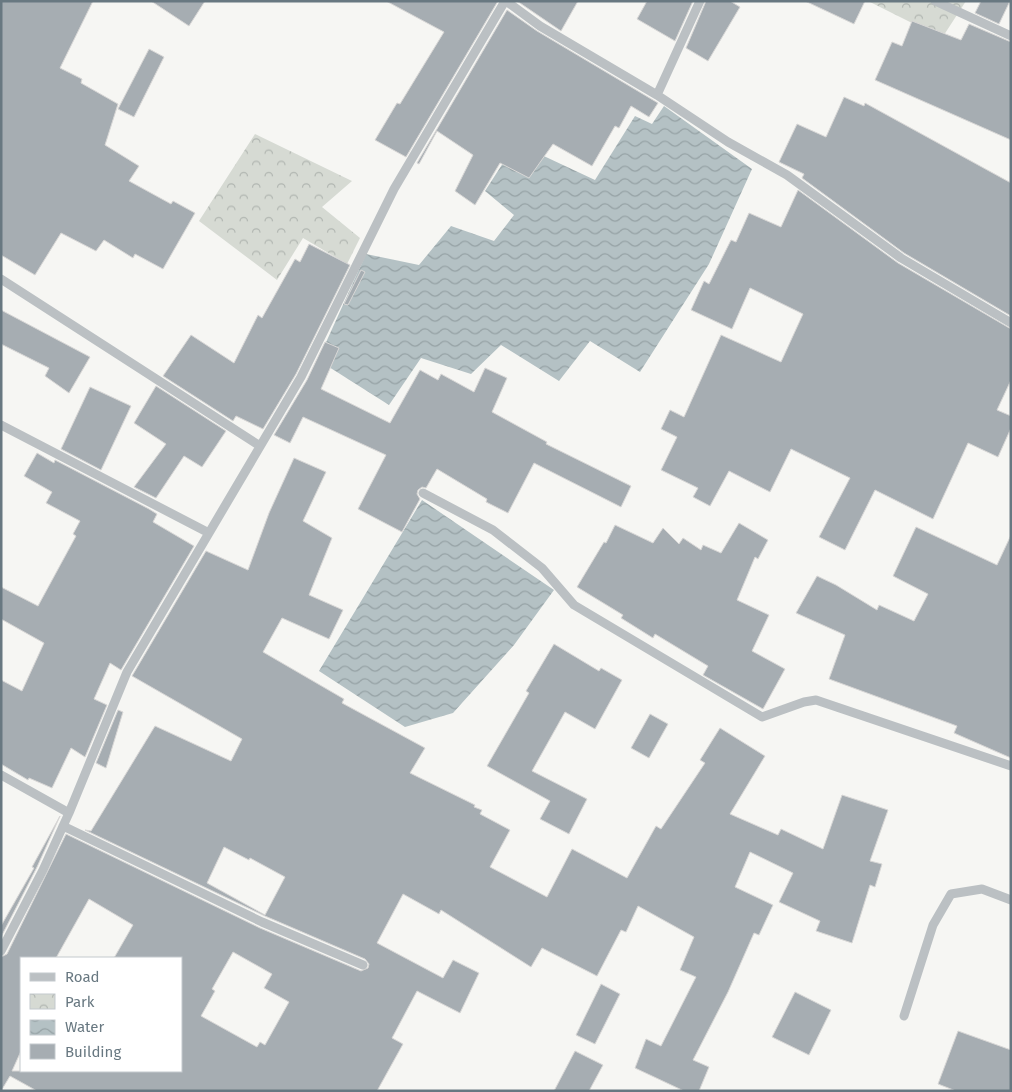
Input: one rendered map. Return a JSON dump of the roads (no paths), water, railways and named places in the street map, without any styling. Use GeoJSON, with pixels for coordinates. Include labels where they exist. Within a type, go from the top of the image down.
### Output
{"type":"FeatureCollection","features":[{"type":"Feature","properties":{"kind":"street"},"geometry":{"type":"LineString","coordinates":[[1,951],[43,870],[69,813],[127,672],[301,377],[394,189],[505,1],[540,26],[657,95],[728,142],[787,175],[901,258],[1011,323]]}},
{"type":"Feature","properties":{"kind":"street"},"geometry":{"type":"LineString","coordinates":[[657,95],[700,1]]}},
{"type":"Feature","properties":{"kind":"street"},"geometry":{"type":"LineString","coordinates":[[935,1],[1011,36]]}},
{"type":"Feature","properties":{"kind":"street"},"geometry":{"type":"LineString","coordinates":[[1,278],[260,446]]}},
{"type":"Feature","properties":{"kind":"street"},"geometry":{"type":"LineString","coordinates":[[1,425],[209,533]]}},
{"type":"Feature","properties":{"kind":"street"},"geometry":{"type":"LineString","coordinates":[[423,493],[493,530],[542,568],[574,605],[762,717],[804,702],[816,700],[1011,766]]}},
{"type":"Feature","properties":{"kind":"street"},"geometry":{"type":"LineString","coordinates":[[1,775],[69,813]]}},
{"type":"Feature","properties":{"kind":"street"},"geometry":{"type":"LineString","coordinates":[[63,826],[262,922],[363,965]]}},
{"type":"Feature","properties":{"kind":"street"},"geometry":{"type":"LineString","coordinates":[[904,1016],[933,925],[951,894],[982,889],[1011,900]]}},
{"type":"Feature","properties":{"kind":"water"},"geometry":{"type":"Polygon","coordinates":[[[664,106],[752,169],[709,264],[640,372],[590,341],[559,381],[501,345],[471,374],[421,358],[389,405],[318,360],[366,254],[419,265],[451,226],[494,241],[514,215],[485,191],[516,143],[595,180],[635,116],[652,124],[664,106]]]}},
{"type":"Feature","properties":{"kind":"water"},"geometry":{"type":"Polygon","coordinates":[[[422,500],[554,590],[514,645],[453,713],[405,727],[319,671],[422,500]]]}}]}
